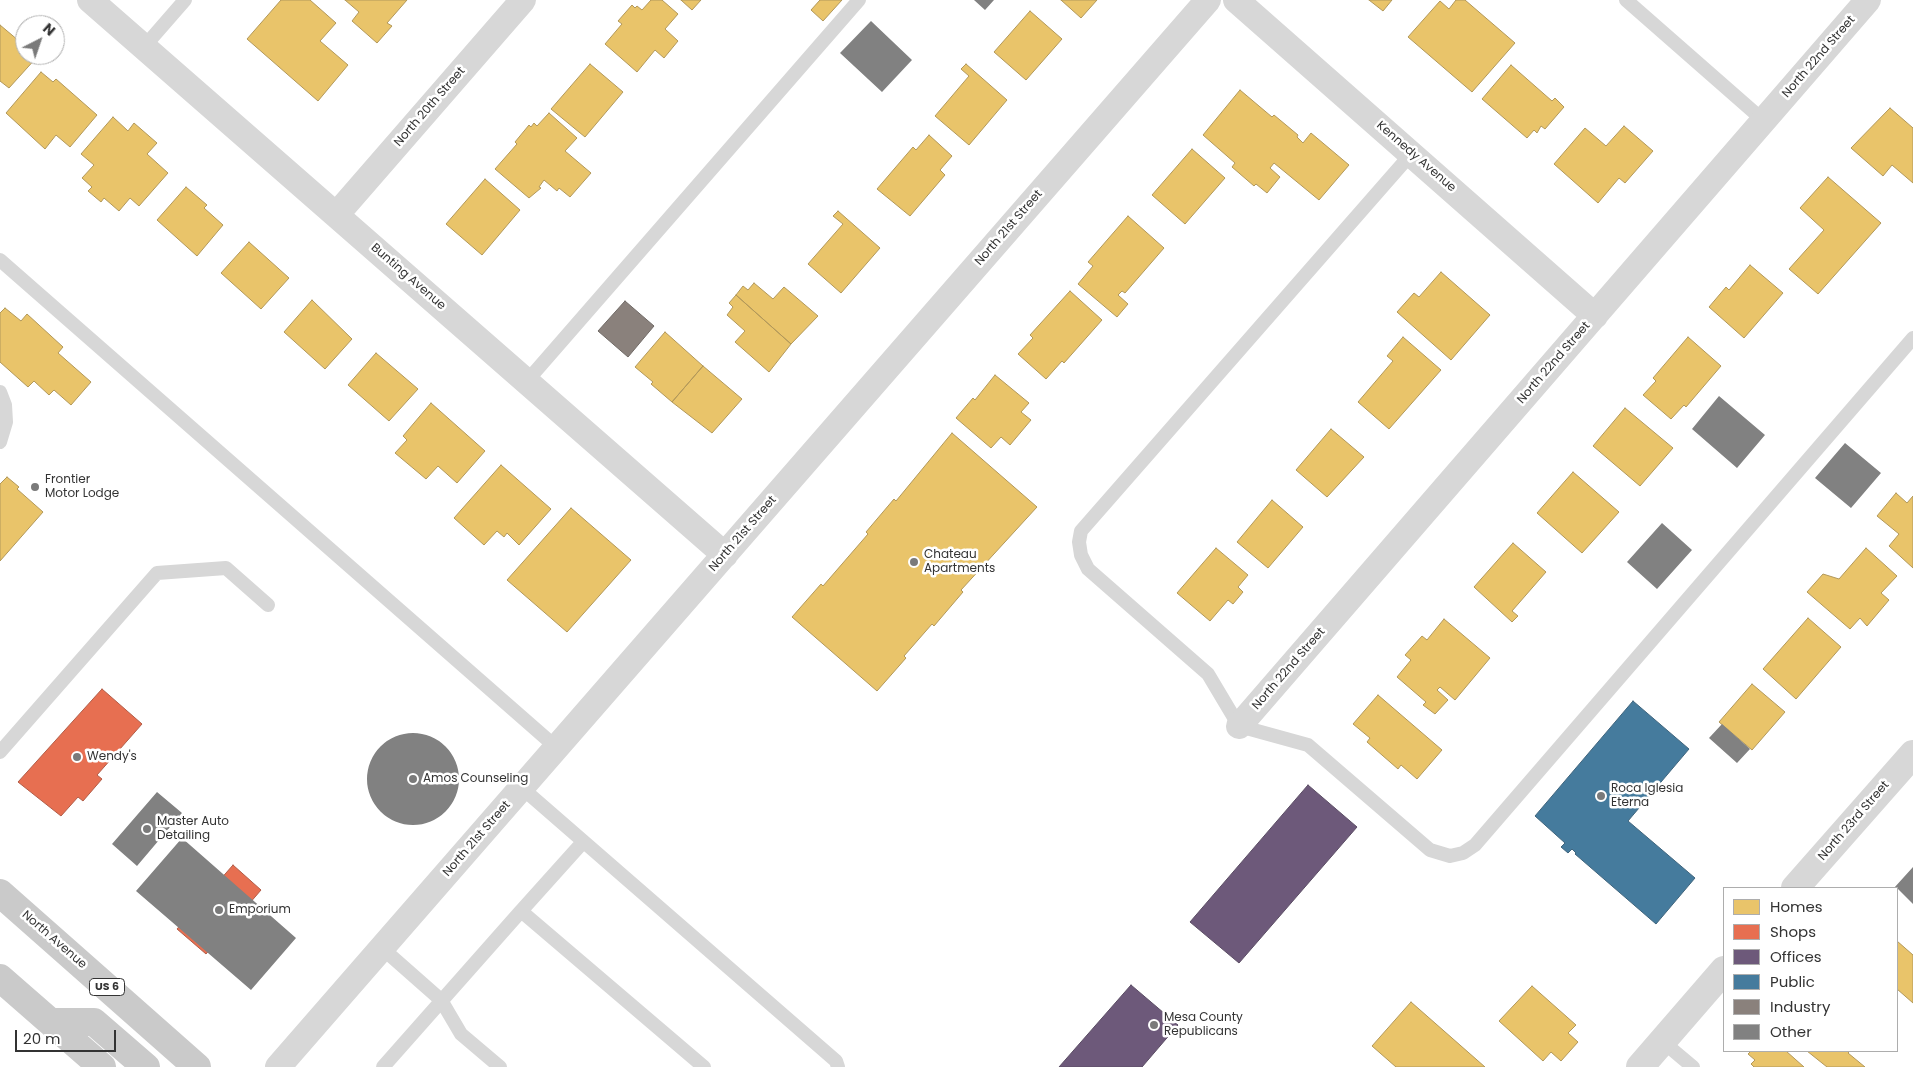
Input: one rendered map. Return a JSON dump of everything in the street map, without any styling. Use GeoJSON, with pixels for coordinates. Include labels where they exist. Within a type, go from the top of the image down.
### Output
{"type":"FeatureCollection","features":[{"type":"Feature","properties":{"kind":"main road","name":"North Avenue"},"geometry":{"type":"LineString","coordinates":[[0,893],[197,1067]]}},
{"type":"Feature","properties":{"kind":"main road"},"geometry":{"type":"LineString","coordinates":[[0,978],[102,1067]]}},
{"type":"Feature","properties":{"kind":"main road"},"geometry":{"type":"LineString","coordinates":[[50,1022],[94,1022],[146,1067]]}},
{"type":"Feature","properties":{"kind":"street","name":"Bunting Avenue"},"geometry":{"type":"LineString","coordinates":[[90,0],[725,555]]}},
{"type":"Feature","properties":{"kind":"street","name":"North 20th Street"},"geometry":{"type":"LineString","coordinates":[[337,214],[523,0]]}},
{"type":"Feature","properties":{"kind":"street","name":"North 21st Street"},"geometry":{"type":"LineString","coordinates":[[278,1067],[1208,0]]}},
{"type":"Feature","properties":{"kind":"street","name":"Kennedy Avenue"},"geometry":{"type":"LineString","coordinates":[[1236,0],[1595,316]]}},
{"type":"Feature","properties":{"kind":"street","name":"North 22nd Street"},"geometry":{"type":"LineString","coordinates":[[1239,726],[1868,0]]}},
{"type":"Feature","properties":{"kind":"street","name":"North 23rd Street"},"geometry":{"type":"LineString","coordinates":[[1797,887],[1913,754]]}},
{"type":"Feature","properties":{"kind":"street"},"geometry":{"type":"LineString","coordinates":[[1640,1067],[1723,971]]}},
{"type":"Feature","properties":{"kind":"lane"},"geometry":{"type":"LineString","coordinates":[[144,47],[185,0]]}},
{"type":"Feature","properties":{"kind":"lane"},"geometry":{"type":"LineString","coordinates":[[527,382],[859,0]]}},
{"type":"Feature","properties":{"kind":"lane"},"geometry":{"type":"LineString","coordinates":[[1626,0],[1764,121]]}},
{"type":"Feature","properties":{"kind":"lane"},"geometry":{"type":"LineString","coordinates":[[1412,153],[1081,530],[1079,542],[1081,555],[1088,569],[1208,674],[1239,726],[1308,745],[1430,850],[1450,856],[1463,853],[1474,845],[1913,338]]}},
{"type":"Feature","properties":{"kind":"lane"},"geometry":{"type":"LineString","coordinates":[[0,260],[557,748]]}},
{"type":"Feature","properties":{"kind":"lane"},"geometry":{"type":"LineString","coordinates":[[0,392],[5,405],[6,422],[0,442]]}},
{"type":"Feature","properties":{"kind":"lane"},"geometry":{"type":"LineString","coordinates":[[0,752],[157,573],[226,568],[268,605]]}},
{"type":"Feature","properties":{"kind":"lane"},"geometry":{"type":"LineString","coordinates":[[522,788],[836,1061],[838,1067]]}},
{"type":"Feature","properties":{"kind":"lane"},"geometry":{"type":"LineString","coordinates":[[383,1067],[583,842]]}},
{"type":"Feature","properties":{"kind":"lane"},"geometry":{"type":"LineString","coordinates":[[521,911],[704,1067]]}},
{"type":"Feature","properties":{"kind":"lane"},"geometry":{"type":"LineString","coordinates":[[382,948],[441,1000],[461,1034],[500,1067]]}},
{"type":"Feature","properties":{"kind":"lane"},"geometry":{"type":"LineString","coordinates":[[1662,1042],[1693,1067]]}},
{"type":"Feature","properties":{"kind":"building: Homes"},"geometry":{"type":"Polygon","coordinates":[[[281,0],[310,0],[336,23],[320,41],[348,65],[318,101],[247,39],[281,0]]]}},
{"type":"Feature","properties":{"kind":"building: Homes"},"geometry":{"type":"Polygon","coordinates":[[[345,0],[407,0],[387,23],[392,26],[377,43],[352,21],[359,12],[345,0]]]}},
{"type":"Feature","properties":{"kind":"building: Homes"},"geometry":{"type":"Polygon","coordinates":[[[651,0],[662,0],[678,14],[665,29],[678,41],[664,58],[655,50],[637,72],[605,44],[622,24],[618,21],[632,5],[642,10],[651,0]]]}},
{"type":"Feature","properties":{"kind":"building: Homes"},"geometry":{"type":"Polygon","coordinates":[[[681,0],[701,0],[692,10],[681,0]]]}},
{"type":"Feature","properties":{"kind":"building: Homes"},"geometry":{"type":"Polygon","coordinates":[[[820,0],[842,0],[823,21],[811,10],[820,0]]]}},
{"type":"Feature","properties":{"kind":"building: Homes"},"geometry":{"type":"Polygon","coordinates":[[[1061,0],[1097,0],[1081,18],[1061,0]]]}},
{"type":"Feature","properties":{"kind":"building: Homes"},"geometry":{"type":"Polygon","coordinates":[[[1369,0],[1392,0],[1383,11],[1369,0]]]}},
{"type":"Feature","properties":{"kind":"building: Homes"},"geometry":{"type":"Polygon","coordinates":[[[1456,0],[1465,0],[1515,43],[1472,92],[1408,37],[1440,1],[1449,9],[1456,0]]]}},
{"type":"Feature","properties":{"kind":"building: Homes"},"geometry":{"type":"Polygon","coordinates":[[[1030,11],[1062,39],[1026,80],[994,52],[1030,11]]]}},
{"type":"Feature","properties":{"kind":"building: Homes"},"geometry":{"type":"Polygon","coordinates":[[[0,25],[15,38],[15,65],[30,65],[9,88],[0,81],[0,25]]]}},
{"type":"Feature","properties":{"kind":"building: Homes"},"geometry":{"type":"Polygon","coordinates":[[[590,64],[623,92],[585,137],[551,109],[590,64]]]}},
{"type":"Feature","properties":{"kind":"building: Homes"},"geometry":{"type":"Polygon","coordinates":[[[966,64],[1007,100],[969,145],[935,116],[969,76],[961,69],[966,64]]]}},
{"type":"Feature","properties":{"kind":"building: Homes"},"geometry":{"type":"Polygon","coordinates":[[[1511,65],[1552,101],[1555,98],[1564,107],[1545,129],[1541,126],[1537,133],[1534,130],[1527,138],[1482,99],[1511,65]]]}},
{"type":"Feature","properties":{"kind":"building: Homes"},"geometry":{"type":"Polygon","coordinates":[[[41,72],[53,82],[56,79],[97,115],[70,147],[56,135],[45,149],[6,113],[41,72]]]}},
{"type":"Feature","properties":{"kind":"building: Homes"},"geometry":{"type":"Polygon","coordinates":[[[1240,90],[1272,117],[1274,115],[1298,135],[1297,137],[1303,143],[1311,133],[1349,165],[1319,200],[1274,163],[1270,168],[1280,177],[1267,193],[1256,184],[1254,186],[1232,167],[1235,163],[1203,135],[1240,90]]]}},
{"type":"Feature","properties":{"kind":"building: Homes"},"geometry":{"type":"Polygon","coordinates":[[[1890,108],[1913,128],[1913,183],[1892,165],[1883,176],[1851,148],[1890,108]]]}},
{"type":"Feature","properties":{"kind":"building: Homes"},"geometry":{"type":"Polygon","coordinates":[[[549,113],[577,138],[565,151],[591,173],[570,197],[559,188],[557,191],[544,180],[539,187],[541,188],[529,198],[495,169],[517,144],[515,142],[529,125],[531,127],[534,123],[537,126],[549,113]]]}},
{"type":"Feature","properties":{"kind":"building: Homes"},"geometry":{"type":"Polygon","coordinates":[[[113,117],[128,131],[134,123],[157,143],[147,154],[168,173],[139,206],[130,198],[119,211],[104,198],[101,202],[88,191],[92,187],[82,178],[94,165],[81,154],[113,117]]]}},
{"type":"Feature","properties":{"kind":"building: Homes"},"geometry":{"type":"Polygon","coordinates":[[[1624,126],[1653,151],[1625,183],[1619,178],[1598,203],[1554,164],[1585,128],[1606,146],[1624,126]]]}},
{"type":"Feature","properties":{"kind":"building: Homes"},"geometry":{"type":"Polygon","coordinates":[[[929,135],[952,156],[940,170],[945,175],[910,216],[877,189],[913,147],[916,150],[929,135]]]}},
{"type":"Feature","properties":{"kind":"building: Homes"},"geometry":{"type":"Polygon","coordinates":[[[1192,149],[1225,178],[1185,224],[1152,195],[1192,149]]]}},
{"type":"Feature","properties":{"kind":"building: Homes"},"geometry":{"type":"Polygon","coordinates":[[[1828,177],[1881,223],[1818,294],[1789,269],[1824,230],[1800,208],[1828,177]]]}},
{"type":"Feature","properties":{"kind":"building: Homes"},"geometry":{"type":"Polygon","coordinates":[[[485,179],[520,210],[482,255],[446,224],[485,179]]]}},
{"type":"Feature","properties":{"kind":"building: Homes"},"geometry":{"type":"Polygon","coordinates":[[[186,187],[207,205],[204,208],[223,225],[197,256],[157,220],[186,187]]]}},
{"type":"Feature","properties":{"kind":"building: Homes"},"geometry":{"type":"Polygon","coordinates":[[[838,211],[880,248],[841,293],[808,264],[843,224],[833,216],[838,211]]]}},
{"type":"Feature","properties":{"kind":"building: Homes"},"geometry":{"type":"Polygon","coordinates":[[[1128,216],[1164,248],[1125,293],[1122,291],[1118,295],[1128,304],[1117,317],[1078,284],[1093,266],[1088,262],[1128,216]]]}},
{"type":"Feature","properties":{"kind":"building: Homes"},"geometry":{"type":"Polygon","coordinates":[[[249,242],[289,278],[261,309],[221,273],[249,242]]]}},
{"type":"Feature","properties":{"kind":"building: Homes"},"geometry":{"type":"Polygon","coordinates":[[[1750,265],[1783,293],[1744,338],[1709,307],[1726,287],[1729,290],[1750,265]]]}},
{"type":"Feature","properties":{"kind":"building: Homes"},"geometry":{"type":"Polygon","coordinates":[[[1441,272],[1490,315],[1451,360],[1397,312],[1414,293],[1419,297],[1441,272]]]}},
{"type":"Feature","properties":{"kind":"building: Homes"},"geometry":{"type":"Polygon","coordinates":[[[754,283],[773,299],[784,287],[818,316],[791,344],[736,295],[743,286],[748,290],[754,283]]]}},
{"type":"Feature","properties":{"kind":"building: Homes"},"geometry":{"type":"Polygon","coordinates":[[[1070,291],[1102,320],[1064,363],[1062,361],[1046,379],[1018,354],[1033,338],[1030,335],[1070,291]]]}},
{"type":"Feature","properties":{"kind":"building: Homes"},"geometry":{"type":"Polygon","coordinates":[[[736,295],[791,344],[769,372],[735,342],[745,331],[727,315],[733,307],[729,303],[736,295]]]}},
{"type":"Feature","properties":{"kind":"building: Homes"},"geometry":{"type":"Polygon","coordinates":[[[312,300],[352,339],[325,369],[284,332],[312,300]]]}},
{"type":"Feature","properties":{"kind":"building: Homes"},"geometry":{"type":"Polygon","coordinates":[[[5,308],[21,321],[27,314],[63,347],[58,353],[91,382],[71,405],[54,390],[49,395],[34,381],[28,387],[0,362],[0,313],[5,308]]]}},
{"type":"Feature","properties":{"kind":"building: Homes"},"geometry":{"type":"Polygon","coordinates":[[[665,332],[703,366],[672,402],[635,367],[665,332]]]}},
{"type":"Feature","properties":{"kind":"building: Homes"},"geometry":{"type":"Polygon","coordinates":[[[1403,337],[1441,370],[1389,429],[1358,402],[1393,361],[1387,356],[1403,337]]]}},
{"type":"Feature","properties":{"kind":"building: Homes"},"geometry":{"type":"Polygon","coordinates":[[[1688,337],[1721,366],[1686,407],[1684,405],[1671,419],[1643,395],[1656,381],[1653,378],[1688,337]]]}},
{"type":"Feature","properties":{"kind":"building: Homes"},"geometry":{"type":"Polygon","coordinates":[[[376,353],[418,389],[389,421],[348,385],[376,353]]]}},
{"type":"Feature","properties":{"kind":"building: Homes"},"geometry":{"type":"Polygon","coordinates":[[[703,366],[742,399],[712,433],[672,402],[703,366]]]}},
{"type":"Feature","properties":{"kind":"building: Homes"},"geometry":{"type":"Polygon","coordinates":[[[995,375],[1029,403],[1021,412],[1031,420],[1010,445],[1001,437],[991,448],[956,418],[973,398],[975,400],[995,375]]]}},
{"type":"Feature","properties":{"kind":"building: Homes"},"geometry":{"type":"Polygon","coordinates":[[[431,403],[485,451],[457,483],[438,466],[426,479],[395,453],[407,440],[403,436],[431,403]]]}},
{"type":"Feature","properties":{"kind":"building: Homes"},"geometry":{"type":"Polygon","coordinates":[[[1625,408],[1673,448],[1640,486],[1593,446],[1625,408]]]}},
{"type":"Feature","properties":{"kind":"building: Homes"},"geometry":{"type":"Polygon","coordinates":[[[1331,429],[1364,457],[1327,497],[1296,470],[1331,429]]]}},
{"type":"Feature","properties":{"kind":"building: Homes","name":"Chateau Apartments"},"geometry":{"type":"Polygon","coordinates":[[[952,433],[1037,507],[961,590],[963,592],[934,626],[932,624],[904,656],[906,658],[877,691],[792,617],[821,584],[823,586],[868,534],[866,532],[894,499],[896,501],[952,433]]]}},
{"type":"Feature","properties":{"kind":"building: Homes"},"geometry":{"type":"Polygon","coordinates":[[[501,465],[551,509],[519,545],[507,533],[504,537],[497,531],[484,545],[454,518],[501,465]]]}},
{"type":"Feature","properties":{"kind":"building: Homes"},"geometry":{"type":"Polygon","coordinates":[[[1573,472],[1619,512],[1582,553],[1537,513],[1573,472]]]}},
{"type":"Feature","properties":{"kind":"building: Homes"},"geometry":{"type":"Polygon","coordinates":[[[7,477],[19,487],[17,489],[43,512],[0,561],[0,484],[7,477]]]}},
{"type":"Feature","properties":{"kind":"building: Homes"},"geometry":{"type":"Polygon","coordinates":[[[1896,493],[1907,503],[1913,496],[1913,568],[1889,546],[1899,534],[1877,516],[1896,493]]]}},
{"type":"Feature","properties":{"kind":"building: Homes"},"geometry":{"type":"Polygon","coordinates":[[[1272,500],[1303,527],[1268,568],[1237,542],[1272,500]]]}},
{"type":"Feature","properties":{"kind":"building: Homes"},"geometry":{"type":"Polygon","coordinates":[[[571,508],[631,560],[567,632],[507,580],[571,508]]]}},
{"type":"Feature","properties":{"kind":"building: Homes"},"geometry":{"type":"Polygon","coordinates":[[[1513,543],[1546,572],[1512,611],[1518,616],[1512,622],[1474,587],[1513,543]]]}},
{"type":"Feature","properties":{"kind":"building: Homes"},"geometry":{"type":"Polygon","coordinates":[[[1216,548],[1248,575],[1238,587],[1243,592],[1233,604],[1228,600],[1210,621],[1177,593],[1216,548]]]}},
{"type":"Feature","properties":{"kind":"building: Homes"},"geometry":{"type":"Polygon","coordinates":[[[1866,548],[1897,576],[1881,593],[1889,600],[1867,626],[1860,618],[1850,629],[1807,592],[1823,574],[1839,579],[1866,548]]]}},
{"type":"Feature","properties":{"kind":"building: Homes"},"geometry":{"type":"Polygon","coordinates":[[[1808,618],[1841,647],[1796,699],[1763,669],[1808,618]]]}},
{"type":"Feature","properties":{"kind":"building: Homes"},"geometry":{"type":"Polygon","coordinates":[[[1444,619],[1490,658],[1455,700],[1440,687],[1437,690],[1448,700],[1435,714],[1423,705],[1426,702],[1397,677],[1411,660],[1405,655],[1422,636],[1427,640],[1444,619]]]}},
{"type":"Feature","properties":{"kind":"building: Homes"},"geometry":{"type":"Polygon","coordinates":[[[1752,684],[1785,712],[1752,750],[1719,722],[1752,684]]]}},
{"type":"Feature","properties":{"kind":"building: Homes"},"geometry":{"type":"Polygon","coordinates":[[[1378,695],[1442,750],[1417,779],[1401,765],[1398,769],[1367,742],[1370,738],[1353,724],[1378,695]]]}},
{"type":"Feature","properties":{"kind":"building: Homes"},"geometry":{"type":"Polygon","coordinates":[[[1898,942],[1913,955],[1913,1003],[1898,990],[1898,942]]]}},
{"type":"Feature","properties":{"kind":"building: Homes"},"geometry":{"type":"Polygon","coordinates":[[[1532,986],[1576,1025],[1568,1033],[1578,1042],[1561,1061],[1551,1052],[1543,1061],[1499,1021],[1532,986]]]}},
{"type":"Feature","properties":{"kind":"building: Homes"},"geometry":{"type":"Polygon","coordinates":[[[1411,1002],[1485,1067],[1396,1067],[1372,1046],[1411,1002]]]}},
{"type":"Feature","properties":{"kind":"building: Homes"},"geometry":{"type":"Polygon","coordinates":[[[1750,1052],[1787,1052],[1804,1067],[1754,1067],[1751,1064],[1755,1060],[1748,1054],[1750,1052]]]}},
{"type":"Feature","properties":{"kind":"building: Homes"},"geometry":{"type":"Polygon","coordinates":[[[1808,1052],[1849,1052],[1865,1067],[1827,1067],[1808,1052]]]}},
{"type":"Feature","properties":{"kind":"building: Shops","name":"Wendy's"},"geometry":{"type":"Polygon","coordinates":[[[102,689],[142,724],[97,775],[102,779],[83,801],[78,797],[61,816],[18,782],[102,689]]]}},
{"type":"Feature","properties":{"kind":"building: Shops","name":"Emporium"},"geometry":{"type":"Polygon","coordinates":[[[233,865],[261,890],[206,954],[177,929],[233,865]]]}},
{"type":"Feature","properties":{"kind":"building: Offices"},"geometry":{"type":"Polygon","coordinates":[[[1308,785],[1357,827],[1239,963],[1190,922],[1308,785]]]}},
{"type":"Feature","properties":{"kind":"building: Offices"},"geometry":{"type":"Polygon","coordinates":[[[1131,985],[1178,1025],[1142,1067],[1059,1067],[1131,985]]]}},
{"type":"Feature","properties":{"kind":"building: Public","name":"Roca Iglesia Eterna"},"geometry":{"type":"Polygon","coordinates":[[[1633,701],[1689,749],[1628,821],[1695,878],[1656,924],[1575,854],[1572,849],[1568,853],[1561,847],[1565,843],[1535,816],[1633,701]]]}},
{"type":"Feature","properties":{"kind":"building: Industry"},"geometry":{"type":"Polygon","coordinates":[[[625,301],[654,326],[628,357],[598,331],[625,301]]]}},
{"type":"Feature","properties":{"kind":"building: Other"},"geometry":{"type":"Polygon","coordinates":[[[974,0],[994,0],[985,10],[974,0]]]}},
{"type":"Feature","properties":{"kind":"building: Other"},"geometry":{"type":"Polygon","coordinates":[[[871,21],[912,60],[882,92],[840,53],[871,21]]]}},
{"type":"Feature","properties":{"kind":"building: Other"},"geometry":{"type":"Polygon","coordinates":[[[1719,396],[1765,435],[1737,468],[1692,429],[1719,396]]]}},
{"type":"Feature","properties":{"kind":"building: Other"},"geometry":{"type":"Polygon","coordinates":[[[1845,443],[1881,473],[1851,508],[1815,478],[1845,443]]]}},
{"type":"Feature","properties":{"kind":"building: Other"},"geometry":{"type":"Polygon","coordinates":[[[1662,523],[1692,550],[1657,589],[1627,562],[1662,523]]]}},
{"type":"Feature","properties":{"kind":"building: Other"},"geometry":{"type":"Polygon","coordinates":[[[1722,724],[1750,749],[1737,763],[1709,738],[1722,724]]]}},
{"type":"Feature","properties":{"kind":"building: Other","name":"Amos Counseling"},"geometry":{"type":"Polygon","coordinates":[[[404,733],[422,733],[439,740],[452,753],[459,770],[459,788],[452,805],[439,818],[422,825],[404,825],[387,818],[374,805],[367,788],[367,770],[374,753],[387,740],[404,733]]]}},
{"type":"Feature","properties":{"kind":"building: Other","name":"Master Auto Detailing"},"geometry":{"type":"Polygon","coordinates":[[[157,792],[182,813],[137,866],[112,844],[157,792]]]}},
{"type":"Feature","properties":{"kind":"building: Other"},"geometry":{"type":"Polygon","coordinates":[[[182,838],[296,938],[251,990],[136,891],[182,838]]]}},
{"type":"Feature","properties":{"kind":"building: Other"},"geometry":{"type":"Polygon","coordinates":[[[1913,867],[1913,904],[1898,887],[1895,887],[1913,867]]]}},
{"type":"Feature","properties":{"kind":"place","name":"Frontier Motor Lodge"},"geometry":{"type":"Point","coordinates":[35,487]}},
{"type":"Feature","properties":{"kind":"place","name":"Chateau Apartments"},"geometry":{"type":"Point","coordinates":[914,562]}},
{"type":"Feature","properties":{"kind":"place","name":"Wendy's"},"geometry":{"type":"Point","coordinates":[77,757]}},
{"type":"Feature","properties":{"kind":"place","name":"Amos Counseling"},"geometry":{"type":"Point","coordinates":[413,779]}},
{"type":"Feature","properties":{"kind":"place","name":"Roca Iglesia Eterna"},"geometry":{"type":"Point","coordinates":[1601,796]}},
{"type":"Feature","properties":{"kind":"place","name":"Master Auto Detailing"},"geometry":{"type":"Point","coordinates":[147,829]}},
{"type":"Feature","properties":{"kind":"place","name":"Emporium"},"geometry":{"type":"Point","coordinates":[219,910]}},
{"type":"Feature","properties":{"kind":"place","name":"Mesa County Republicans"},"geometry":{"type":"Point","coordinates":[1154,1025]}}]}
